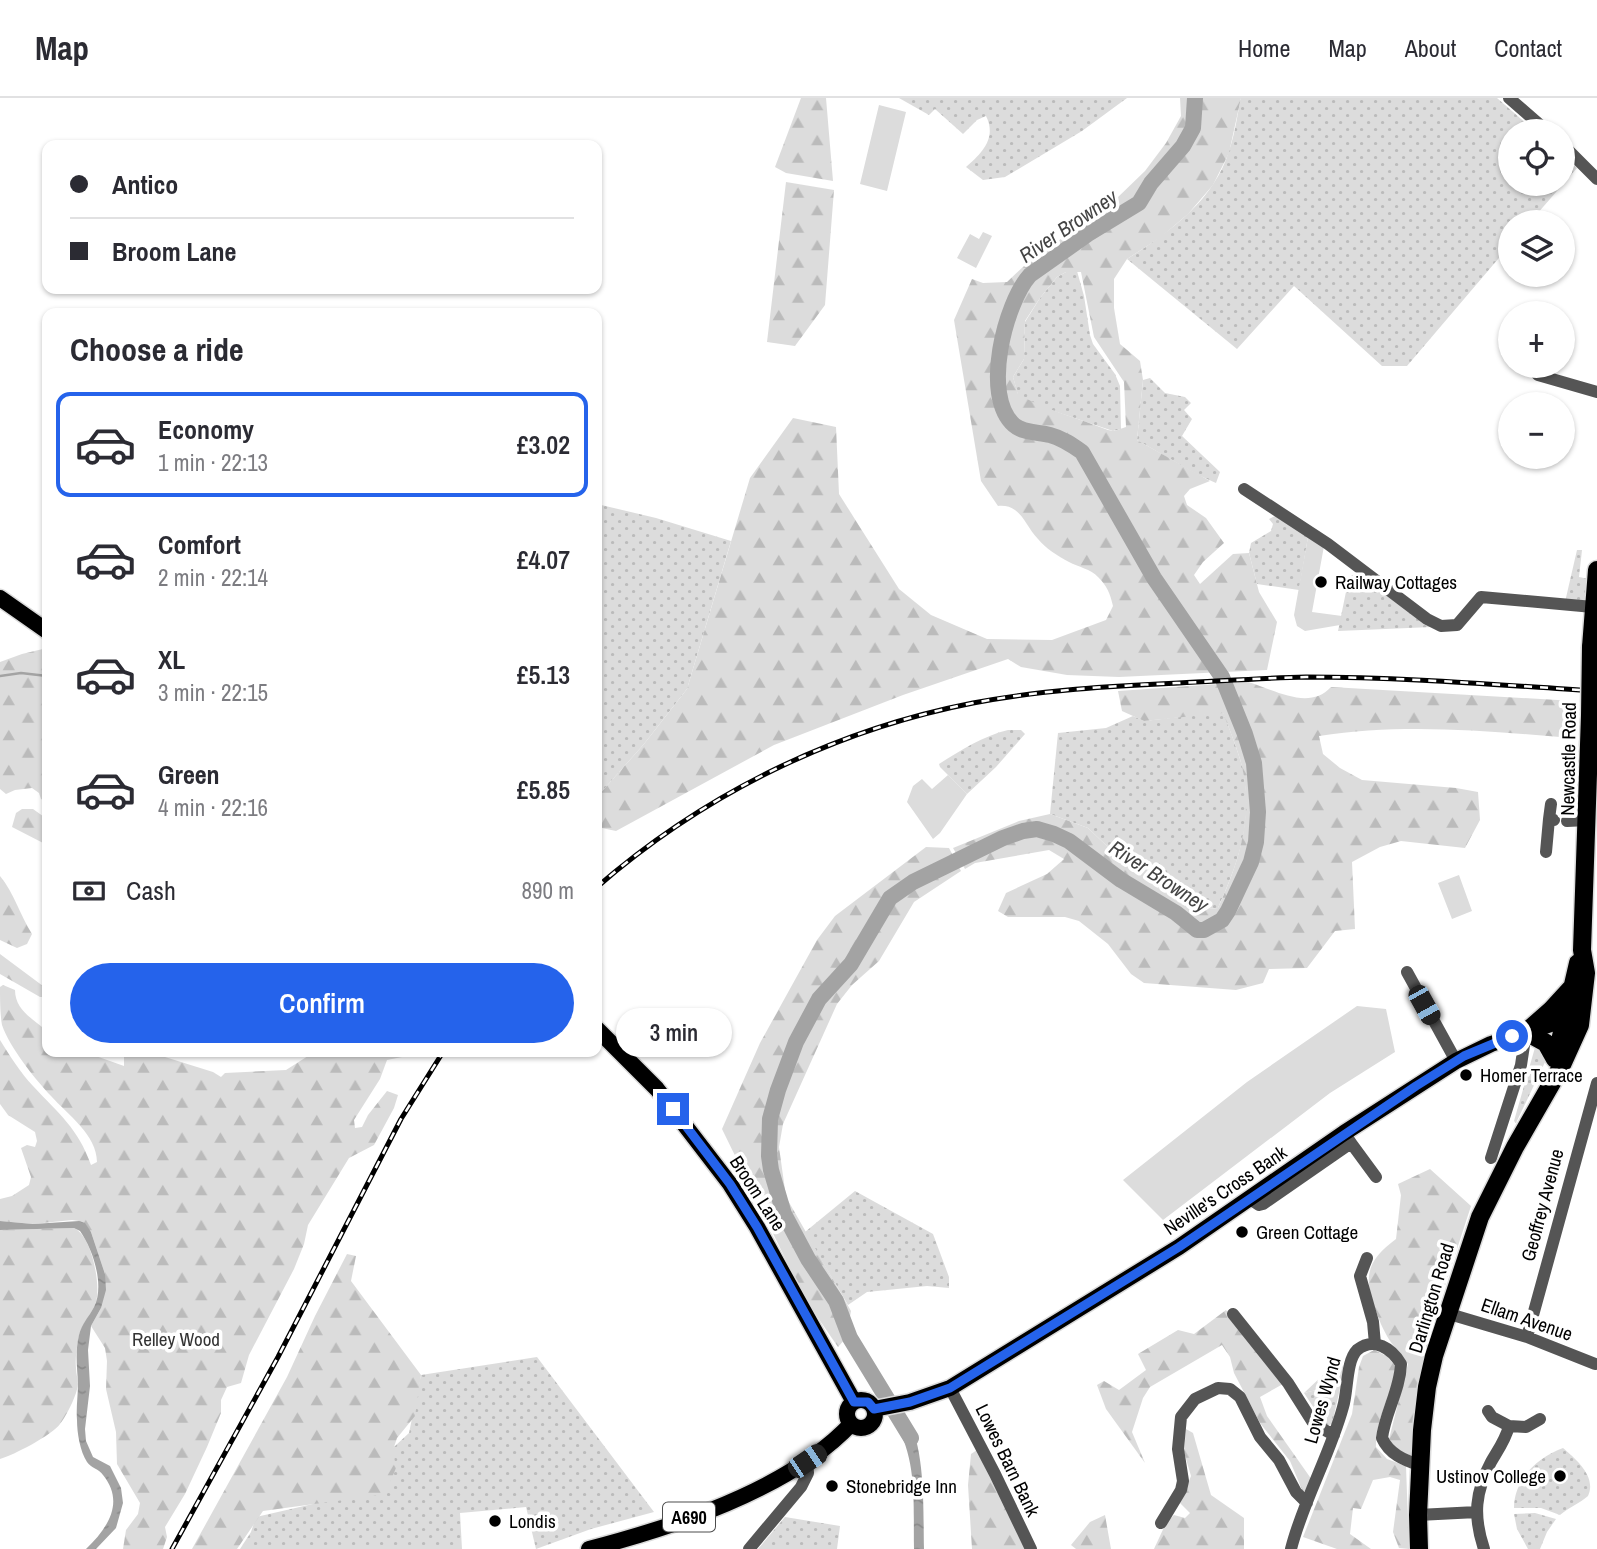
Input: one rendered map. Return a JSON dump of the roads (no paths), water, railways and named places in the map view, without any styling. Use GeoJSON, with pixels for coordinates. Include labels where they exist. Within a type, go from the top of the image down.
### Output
{"type":"FeatureCollection","features":[{"type":"Feature","properties":{"kind":"highway","name":"Newcastle Road"},"geometry":{"type":"LineString","coordinates":[[1581,1021],[1579,980],[1587,821],[1591,647],[1597,569]]}},
{"type":"Feature","properties":{"kind":"highway"},"geometry":{"type":"LineString","coordinates":[[1555,1059],[1546,1043],[1526,1032],[1579,980],[1597,991]]}},
{"type":"Feature","properties":{"kind":"highway","name":"Darlington Road"},"geometry":{"type":"LineString","coordinates":[[1553,1079],[1555,1059],[1581,1021]]}},
{"type":"Feature","properties":{"kind":"highway","name":"Darlington Road"},"geometry":{"type":"LineString","coordinates":[[1419,1549],[1419,1465],[1427,1387],[1446,1313],[1479,1217],[1561,1067],[1581,1021]]}},
{"type":"Feature","properties":{"kind":"main road"},"geometry":{"type":"LineString","coordinates":[[0,598],[42,627]]}},
{"type":"Feature","properties":{"kind":"main road","name":"Neville's Cross Bank"},"geometry":{"type":"LineString","coordinates":[[950,1388],[1179,1247],[1348,1138],[1456,1061],[1491,1044],[1526,1032],[1581,1021]]}},
{"type":"Feature","properties":{"kind":"main road","name":"Broom Lane"},"geometry":{"type":"LineString","coordinates":[[602,1034],[657,1089],[730,1184],[757,1227],[854,1402]]}},
{"type":"Feature","properties":{"kind":"main road","name":"A690"},"geometry":{"type":"LineString","coordinates":[[589,1549],[664,1526],[744,1495],[807,1461],[826,1448],[851,1424],[858,1428],[870,1425],[874,1418],[874,1409],[910,1402],[950,1388]]}},
{"type":"Feature","properties":{"kind":"main road"},"geometry":{"type":"LineString","coordinates":[[851,1424],[847,1412],[854,1402],[868,1402],[874,1409]]}},
{"type":"Feature","properties":{"kind":"street"},"geometry":{"type":"LineString","coordinates":[[1509,98],[1533,119]]}},
{"type":"Feature","properties":{"kind":"street"},"geometry":{"type":"LineString","coordinates":[[1575,157],[1597,179]]}},
{"type":"Feature","properties":{"kind":"street"},"geometry":{"type":"LineString","coordinates":[[1548,378],[1597,392]]}},
{"type":"Feature","properties":{"kind":"street"},"geometry":{"type":"LineString","coordinates":[[1244,489],[1328,544],[1397,597],[1441,626],[1457,625],[1481,597],[1593,607]]}},
{"type":"Feature","properties":{"kind":"street"},"geometry":{"type":"LineString","coordinates":[[1546,852],[1557,820],[1551,804]]}},
{"type":"Feature","properties":{"kind":"street"},"geometry":{"type":"LineString","coordinates":[[1557,820],[1587,821]]}},
{"type":"Feature","properties":{"kind":"street"},"geometry":{"type":"LineString","coordinates":[[1407,972],[1456,1061]]}},
{"type":"Feature","properties":{"kind":"street"},"geometry":{"type":"LineString","coordinates":[[1491,1158],[1521,1065],[1526,1032]]}},
{"type":"Feature","properties":{"kind":"street","name":"Geoffrey Avenue"},"geometry":{"type":"LineString","coordinates":[[1527,1337],[1597,1083]]}},
{"type":"Feature","properties":{"kind":"street"},"geometry":{"type":"LineString","coordinates":[[1510,1101],[1515,1107],[1512,1126],[1521,1136]]}},
{"type":"Feature","properties":{"kind":"street"},"geometry":{"type":"LineString","coordinates":[[1348,1138],[1376,1177]]}},
{"type":"Feature","properties":{"kind":"street"},"geometry":{"type":"LineString","coordinates":[[1367,1258],[1354,1275],[1373,1322],[1376,1344],[1387,1346],[1401,1364],[1401,1377],[1383,1427],[1382,1438],[1391,1451],[1403,1460],[1419,1465]]}},
{"type":"Feature","properties":{"kind":"street","name":"Ellam Avenue"},"geometry":{"type":"LineString","coordinates":[[1446,1313],[1527,1337],[1595,1364]]}},
{"type":"Feature","properties":{"kind":"street"},"geometry":{"type":"LineString","coordinates":[[1233,1314],[1288,1383],[1312,1421],[1334,1435]]}},
{"type":"Feature","properties":{"kind":"street","name":"Lowes Wynd"},"geometry":{"type":"LineString","coordinates":[[1291,1549],[1334,1435],[1348,1388],[1351,1357],[1364,1346],[1376,1344]]}},
{"type":"Feature","properties":{"kind":"street","name":"Lowes Barn Bank"},"geometry":{"type":"LineString","coordinates":[[950,1388],[1031,1549]]}},
{"type":"Feature","properties":{"kind":"street"},"geometry":{"type":"LineString","coordinates":[[1161,1522],[1176,1511],[1183,1481],[1178,1449],[1181,1417],[1195,1399],[1218,1388],[1230,1389],[1240,1397],[1257,1431],[1279,1460],[1296,1492],[1307,1503]]}},
{"type":"Feature","properties":{"kind":"street"},"geometry":{"type":"LineString","coordinates":[[1488,1411],[1492,1417],[1509,1426],[1526,1427],[1540,1419]]}},
{"type":"Feature","properties":{"kind":"street"},"geometry":{"type":"LineString","coordinates":[[1483,1549],[1476,1498],[1480,1484],[1509,1426]]}},
{"type":"Feature","properties":{"kind":"street"},"geometry":{"type":"LineString","coordinates":[[749,1549],[801,1486],[808,1474],[807,1461]]}},
{"type":"Feature","properties":{"kind":"street"},"geometry":{"type":"LineString","coordinates":[[1418,1515],[1477,1512]]}},
{"type":"Feature","properties":{"kind":"water"},"geometry":{"type":"Polygon","coordinates":[[[0,1221],[33,1224],[79,1221],[85,1223],[91,1232],[105,1274],[106,1290],[101,1308],[91,1326],[88,1350],[90,1386],[85,1429],[86,1441],[93,1457],[110,1466],[121,1488],[123,1503],[116,1528],[96,1549],[86,1549],[107,1523],[113,1495],[103,1475],[85,1458],[78,1436],[77,1415],[79,1335],[94,1307],[98,1289],[93,1257],[80,1231],[74,1228],[0,1230],[0,1221]]]}},
{"type":"Feature","properties":{"kind":"water"},"geometry":{"type":"Polygon","coordinates":[[[907,1417],[918,1446],[924,1549],[914,1549],[911,1468],[908,1452],[895,1422],[907,1417]]]}},
{"type":"Feature","properties":{"kind":"waterway","name":"River Browney"},"geometry":{"type":"LineString","coordinates":[[911,1438],[850,1338],[836,1301],[808,1259],[784,1214],[771,1170],[770,1119],[778,1090],[796,1042],[819,999],[851,964],[890,898],[913,882],[1003,838],[1037,829],[1069,841],[1121,880],[1176,913],[1197,930],[1204,930],[1222,920],[1251,862],[1256,842],[1258,812],[1254,763],[1222,677],[1154,578],[1082,452],[1054,436],[1018,428],[1004,411],[999,393],[1000,350],[1012,306],[1021,288],[1030,275],[1088,234],[1139,203],[1151,183],[1183,146],[1193,128],[1195,98]]}},
{"type":"Feature","properties":{"kind":"waterway"},"geometry":{"type":"LineString","coordinates":[[0,676],[21,673],[42,675]]}},
{"type":"Feature","properties":{"kind":"railway"},"geometry":{"type":"LineString","coordinates":[[602,883],[681,823],[773,770],[871,730],[973,703],[1101,687],[1306,677],[1415,680],[1597,691]]}},
{"type":"Feature","properties":{"kind":"railway"},"geometry":{"type":"LineString","coordinates":[[172,1549],[278,1357],[401,1119],[440,1057]]}},
{"type":"Feature","properties":{"kind":"place","name":"Railway Cottages"},"geometry":{"type":"Point","coordinates":[1321,582]}},
{"type":"Feature","properties":{"kind":"place","name":"Homer Terrace"},"geometry":{"type":"Point","coordinates":[1466,1075]}},
{"type":"Feature","properties":{"kind":"place","name":"Green Cottage"},"geometry":{"type":"Point","coordinates":[1242,1232]}},
{"type":"Feature","properties":{"kind":"place","name":"Ustinov College"},"geometry":{"type":"Point","coordinates":[1560,1476]}},
{"type":"Feature","properties":{"kind":"place","name":"Stonebridge Inn"},"geometry":{"type":"Point","coordinates":[832,1486]}},
{"type":"Feature","properties":{"kind":"place","name":"Londis"},"geometry":{"type":"Point","coordinates":[495,1521]}},
{"type":"Feature","properties":{"kind":"park label","name":"Relley Wood"},"geometry":{"type":"Point","coordinates":[176,1339]}}]}
